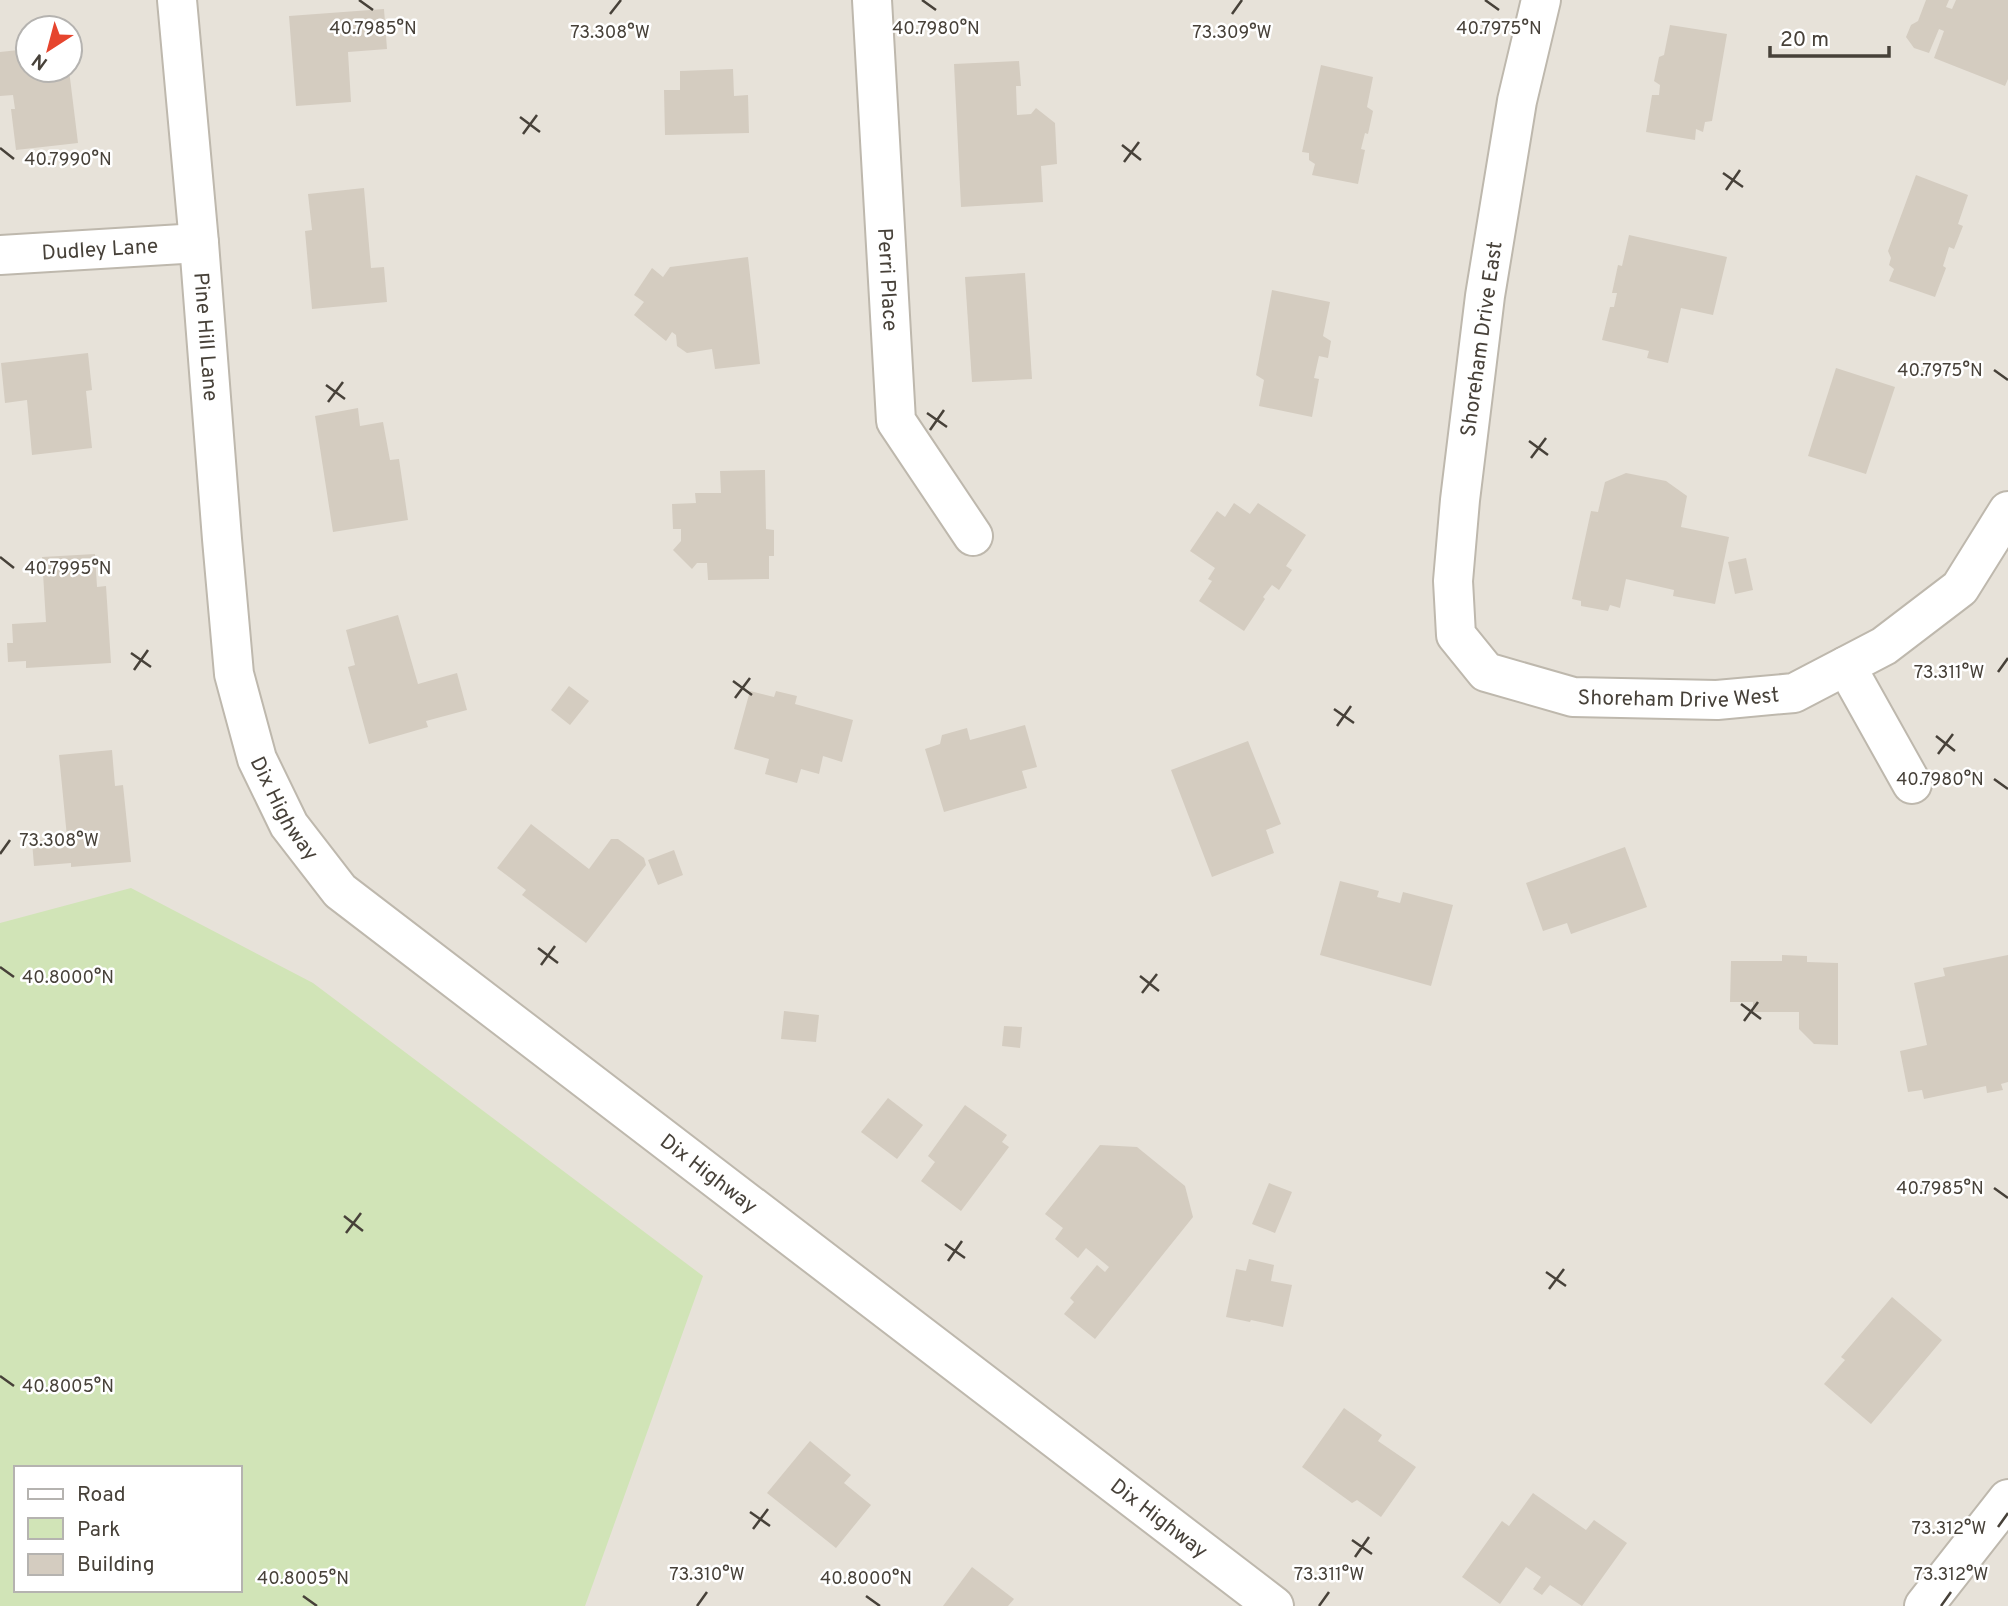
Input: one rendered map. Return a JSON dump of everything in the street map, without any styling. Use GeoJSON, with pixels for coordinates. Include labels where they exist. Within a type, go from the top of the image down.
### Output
{"type":"FeatureCollection","features":[{"type":"Feature","properties":{"kind":"street","name":"Pine Hill Lane"},"geometry":{"type":"LineString","coordinates":[[177,0],[234,674]]}},
{"type":"Feature","properties":{"kind":"street","name":"Perri Place"},"geometry":{"type":"LineString","coordinates":[[872,0],[896,421],[973,536]]}},
{"type":"Feature","properties":{"kind":"street","name":"Shoreham Drive East"},"geometry":{"type":"LineString","coordinates":[[1486,672],[1456,635],[1454,568],[1485,296],[1517,101],[1541,0]]}},
{"type":"Feature","properties":{"kind":"street","name":"Dudley Lane"},"geometry":{"type":"LineString","coordinates":[[0,255],[199,243]]}},
{"type":"Feature","properties":{"kind":"street","name":"Shoreham Drive West"},"geometry":{"type":"LineString","coordinates":[[1486,672],[1573,697],[1717,700],[1794,693],[1884,646],[1960,588],[2008,511]]}},
{"type":"Feature","properties":{"kind":"street"},"geometry":{"type":"LineString","coordinates":[[1846,666],[1912,784]]}},
{"type":"Feature","properties":{"kind":"street","name":"Dix Highway"},"geometry":{"type":"LineString","coordinates":[[234,674],[257,759],[289,825],[340,891],[1274,1606]]}},
{"type":"Feature","properties":{"kind":"street"},"geometry":{"type":"LineString","coordinates":[[1924,1606],[2008,1499]]}},
{"type":"Feature","properties":{"kind":"shaded area"},"geometry":{"type":"Polygon","coordinates":[[[0,0],[2008,0],[2008,1606],[0,1606],[0,0]]]}},
{"type":"Feature","properties":{"kind":"green space"},"geometry":{"type":"Polygon","coordinates":[[[131,888],[313,983],[703,1276],[585,1606],[0,1606],[0,923],[131,888]]]}},
{"type":"Feature","properties":{"kind":"building"},"geometry":{"type":"Polygon","coordinates":[[[1926,0],[1949,0],[1946,7],[1952,9],[1956,0],[2008,0],[2008,79],[2005,86],[1934,58],[1944,31],[1939,29],[1929,53],[1914,48],[1906,37],[1911,25],[1918,21],[1926,0]]]}},
{"type":"Feature","properties":{"kind":"building"},"geometry":{"type":"Polygon","coordinates":[[[384,9],[387,49],[348,52],[351,102],[296,106],[289,16],[384,9]]]}},
{"type":"Feature","properties":{"kind":"building"},"geometry":{"type":"Polygon","coordinates":[[[1670,25],[1727,34],[1712,121],[1705,122],[1703,132],[1696,129],[1695,140],[1646,132],[1652,95],[1659,95],[1660,85],[1654,81],[1659,57],[1664,55],[1670,25]]]}},
{"type":"Feature","properties":{"kind":"building"},"geometry":{"type":"Polygon","coordinates":[[[14,50],[14,84],[71,84],[78,143],[16,150],[11,109],[15,109],[13,95],[0,96],[0,52],[14,50]]]}},
{"type":"Feature","properties":{"kind":"building"},"geometry":{"type":"Polygon","coordinates":[[[1019,61],[1021,86],[1016,86],[1017,115],[1031,114],[1036,108],[1055,123],[1057,164],[1041,166],[1043,202],[961,207],[954,64],[1019,61]]]}},
{"type":"Feature","properties":{"kind":"building"},"geometry":{"type":"Polygon","coordinates":[[[1321,65],[1373,77],[1367,107],[1373,111],[1368,134],[1365,133],[1361,149],[1365,150],[1358,184],[1312,175],[1315,164],[1309,160],[1309,153],[1302,152],[1321,65]]]}},
{"type":"Feature","properties":{"kind":"building"},"geometry":{"type":"Polygon","coordinates":[[[733,69],[734,96],[748,95],[749,133],[665,135],[664,90],[680,90],[680,71],[733,69]]]}},
{"type":"Feature","properties":{"kind":"building"},"geometry":{"type":"Polygon","coordinates":[[[1916,175],[1968,195],[1958,224],[1963,226],[1954,249],[1949,247],[1943,266],[1946,268],[1935,297],[1889,281],[1894,269],[1889,265],[1891,258],[1888,251],[1916,175]]]}},
{"type":"Feature","properties":{"kind":"building"},"geometry":{"type":"Polygon","coordinates":[[[364,188],[371,268],[384,267],[387,302],[312,309],[305,231],[312,230],[308,194],[364,188]]]}},
{"type":"Feature","properties":{"kind":"building"},"geometry":{"type":"Polygon","coordinates":[[[1629,235],[1727,257],[1713,315],[1681,308],[1668,363],[1647,358],[1649,351],[1602,340],[1610,307],[1614,307],[1617,293],[1612,293],[1618,265],[1622,266],[1629,235]]]}},
{"type":"Feature","properties":{"kind":"building"},"geometry":{"type":"Polygon","coordinates":[[[748,257],[760,364],[715,369],[712,349],[687,353],[677,346],[676,335],[672,332],[666,341],[634,315],[644,302],[634,295],[652,268],[663,277],[670,267],[748,257]]]}},
{"type":"Feature","properties":{"kind":"building"},"geometry":{"type":"Polygon","coordinates":[[[1025,273],[1032,379],[972,382],[965,277],[1025,273]]]}},
{"type":"Feature","properties":{"kind":"building"},"geometry":{"type":"Polygon","coordinates":[[[1272,290],[1330,302],[1323,336],[1331,341],[1328,358],[1319,356],[1314,378],[1319,379],[1312,417],[1259,406],[1264,380],[1256,375],[1272,290]]]}},
{"type":"Feature","properties":{"kind":"building"},"geometry":{"type":"Polygon","coordinates":[[[88,353],[92,390],[86,391],[92,448],[32,455],[27,400],[5,403],[1,363],[88,353]]]}},
{"type":"Feature","properties":{"kind":"building"},"geometry":{"type":"Polygon","coordinates":[[[1836,368],[1895,387],[1866,474],[1808,456],[1836,368]]]}},
{"type":"Feature","properties":{"kind":"building"},"geometry":{"type":"Polygon","coordinates":[[[358,408],[360,426],[383,422],[390,460],[399,459],[408,520],[333,532],[315,416],[358,408]]]}},
{"type":"Feature","properties":{"kind":"building"},"geometry":{"type":"Polygon","coordinates":[[[765,470],[766,529],[774,530],[774,556],[769,556],[769,579],[708,580],[707,563],[697,563],[692,569],[673,550],[681,541],[681,529],[673,529],[672,504],[696,503],[695,493],[721,493],[720,471],[765,470]]]}},
{"type":"Feature","properties":{"kind":"building"},"geometry":{"type":"Polygon","coordinates":[[[1626,473],[1666,481],[1687,496],[1681,527],[1729,537],[1715,604],[1673,596],[1674,590],[1626,579],[1620,608],[1610,605],[1608,611],[1581,606],[1581,601],[1572,599],[1591,511],[1598,512],[1605,482],[1626,473]]]}},
{"type":"Feature","properties":{"kind":"building"},"geometry":{"type":"Polygon","coordinates":[[[1234,503],[1250,514],[1258,503],[1306,535],[1286,566],[1292,570],[1279,590],[1272,585],[1244,631],[1199,601],[1212,581],[1208,579],[1215,568],[1190,551],[1217,511],[1225,517],[1234,503]]]}},
{"type":"Feature","properties":{"kind":"building"},"geometry":{"type":"Polygon","coordinates":[[[95,554],[97,587],[106,586],[111,663],[26,668],[26,661],[8,662],[7,643],[13,643],[12,624],[46,622],[42,557],[95,554]]]}},
{"type":"Feature","properties":{"kind":"building"},"geometry":{"type":"Polygon","coordinates":[[[1746,558],[1753,590],[1735,594],[1728,562],[1746,558]]]}},
{"type":"Feature","properties":{"kind":"building"},"geometry":{"type":"Polygon","coordinates":[[[398,615],[418,684],[457,673],[467,710],[426,721],[428,727],[369,744],[348,667],[355,665],[346,630],[398,615]]]}},
{"type":"Feature","properties":{"kind":"building"},"geometry":{"type":"Polygon","coordinates":[[[569,686],[589,701],[570,725],[551,710],[569,686]]]}},
{"type":"Feature","properties":{"kind":"building"},"geometry":{"type":"Polygon","coordinates":[[[750,691],[774,697],[776,691],[797,696],[795,704],[853,720],[842,762],[823,756],[819,774],[801,769],[797,783],[765,774],[769,759],[734,749],[750,691]]]}},
{"type":"Feature","properties":{"kind":"building"},"geometry":{"type":"Polygon","coordinates":[[[1025,725],[1037,767],[1022,771],[1027,788],[944,812],[925,749],[940,744],[942,735],[967,728],[970,740],[1025,725]]]}},
{"type":"Feature","properties":{"kind":"building"},"geometry":{"type":"Polygon","coordinates":[[[1248,741],[1281,824],[1266,830],[1274,853],[1212,877],[1171,770],[1248,741]]]}},
{"type":"Feature","properties":{"kind":"building"},"geometry":{"type":"Polygon","coordinates":[[[112,750],[115,786],[123,785],[131,862],[71,867],[71,863],[34,866],[32,841],[67,837],[59,755],[112,750]]]}},
{"type":"Feature","properties":{"kind":"building"},"geometry":{"type":"Polygon","coordinates":[[[531,824],[589,869],[611,839],[618,839],[644,858],[646,865],[586,943],[522,895],[526,890],[497,868],[531,824]]]}},
{"type":"Feature","properties":{"kind":"building"},"geometry":{"type":"Polygon","coordinates":[[[1625,847],[1647,907],[1571,934],[1567,923],[1543,931],[1526,883],[1625,847]]]}},
{"type":"Feature","properties":{"kind":"building"},"geometry":{"type":"Polygon","coordinates":[[[674,850],[683,875],[658,885],[648,860],[674,850]]]}},
{"type":"Feature","properties":{"kind":"building"},"geometry":{"type":"Polygon","coordinates":[[[1340,881],[1379,891],[1377,897],[1400,903],[1403,892],[1453,905],[1431,986],[1320,955],[1340,881]]]}},
{"type":"Feature","properties":{"kind":"building"},"geometry":{"type":"Polygon","coordinates":[[[1782,955],[1807,956],[1807,962],[1838,963],[1838,1045],[1814,1044],[1799,1029],[1799,1012],[1753,1012],[1753,1002],[1730,1002],[1731,961],[1782,961],[1782,955]]]}},
{"type":"Feature","properties":{"kind":"building"},"geometry":{"type":"Polygon","coordinates":[[[2008,955],[2008,1082],[2001,1084],[2003,1090],[1987,1093],[1986,1086],[1924,1099],[1922,1090],[1908,1092],[1900,1051],[1927,1045],[1914,983],[1945,976],[1943,968],[2008,955]]]}},
{"type":"Feature","properties":{"kind":"building"},"geometry":{"type":"Polygon","coordinates":[[[784,1011],[819,1015],[816,1042],[781,1039],[784,1011]]]}},
{"type":"Feature","properties":{"kind":"building"},"geometry":{"type":"Polygon","coordinates":[[[1004,1026],[1022,1027],[1020,1048],[1002,1046],[1004,1026]]]}},
{"type":"Feature","properties":{"kind":"building"},"geometry":{"type":"Polygon","coordinates":[[[888,1098],[923,1125],[897,1159],[861,1132],[888,1098]]]}},
{"type":"Feature","properties":{"kind":"building"},"geometry":{"type":"Polygon","coordinates":[[[965,1105],[1007,1135],[1002,1142],[1009,1147],[961,1211],[921,1181],[935,1162],[928,1156],[965,1105]]]}},
{"type":"Feature","properties":{"kind":"building"},"geometry":{"type":"Polygon","coordinates":[[[1100,1145],[1137,1147],[1185,1186],[1193,1217],[1095,1339],[1064,1314],[1074,1302],[1070,1298],[1097,1265],[1105,1272],[1109,1267],[1086,1248],[1078,1258],[1055,1239],[1063,1228],[1045,1214],[1100,1145]]]}},
{"type":"Feature","properties":{"kind":"building"},"geometry":{"type":"Polygon","coordinates":[[[1269,1183],[1292,1192],[1275,1233],[1252,1224],[1269,1183]]]}},
{"type":"Feature","properties":{"kind":"building"},"geometry":{"type":"Polygon","coordinates":[[[1249,1259],[1274,1265],[1271,1281],[1292,1285],[1283,1327],[1226,1317],[1236,1269],[1246,1271],[1249,1259]]]}},
{"type":"Feature","properties":{"kind":"building"},"geometry":{"type":"Polygon","coordinates":[[[1892,1297],[1942,1340],[1871,1424],[1824,1384],[1845,1360],[1841,1357],[1892,1297]]]}},
{"type":"Feature","properties":{"kind":"building"},"geometry":{"type":"Polygon","coordinates":[[[1344,1408],[1382,1435],[1378,1441],[1416,1467],[1381,1517],[1357,1500],[1352,1503],[1302,1467],[1344,1408]]]}},
{"type":"Feature","properties":{"kind":"building"},"geometry":{"type":"Polygon","coordinates":[[[810,1441],[851,1475],[844,1483],[871,1505],[836,1548],[767,1493],[810,1441]]]}},
{"type":"Feature","properties":{"kind":"building"},"geometry":{"type":"Polygon","coordinates":[[[1533,1493],[1586,1530],[1594,1520],[1627,1543],[1582,1606],[1550,1585],[1542,1595],[1533,1589],[1541,1577],[1526,1567],[1500,1604],[1462,1577],[1502,1521],[1509,1526],[1533,1493]]]}},
{"type":"Feature","properties":{"kind":"building"},"geometry":{"type":"Polygon","coordinates":[[[972,1567],[1014,1599],[1008,1606],[943,1606],[972,1567]]]}}]}
